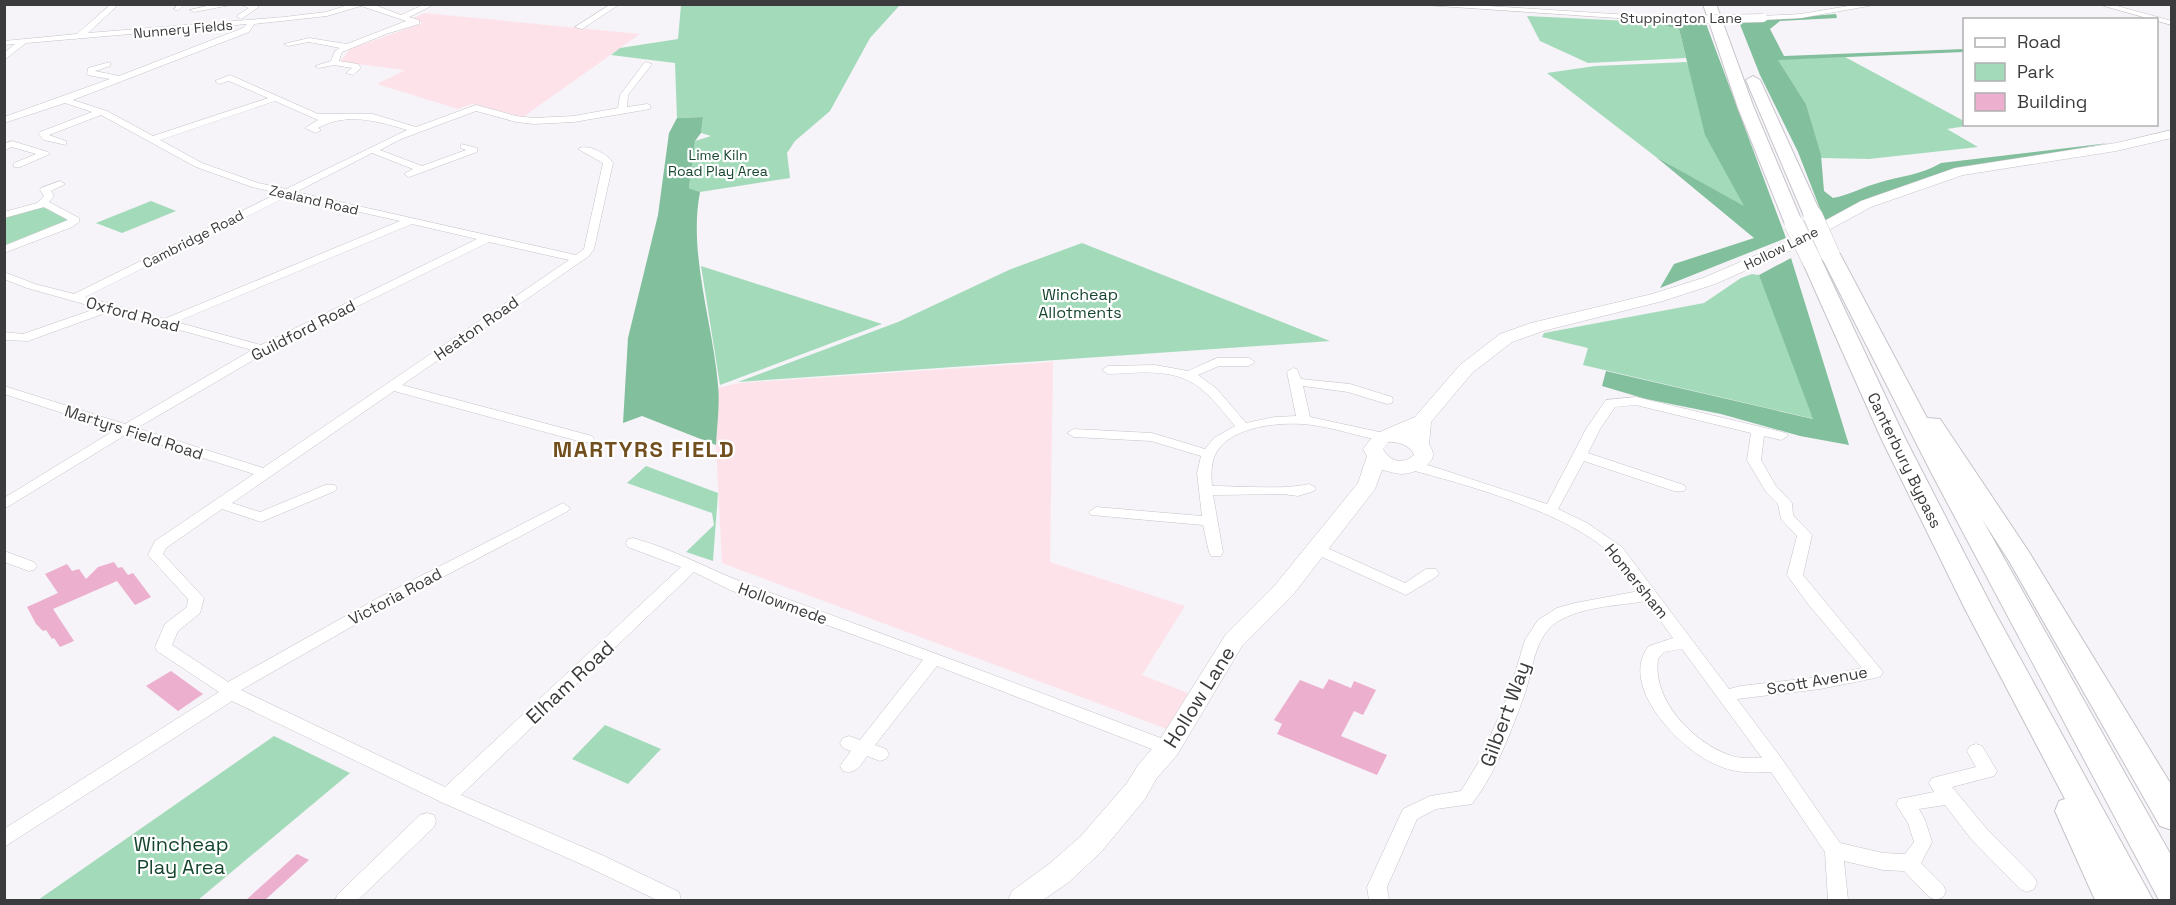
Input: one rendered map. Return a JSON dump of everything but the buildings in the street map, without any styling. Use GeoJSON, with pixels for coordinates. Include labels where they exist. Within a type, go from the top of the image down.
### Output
{"type":"FeatureCollection","features":[{"type":"Feature","properties":{"kind":"highway","name":"Canterbury Bypass"},"geometry":{"type":"LineString","coordinates":[[1709,4],[1742,98],[1794,224],[1821,257],[1873,337],[1958,479],[2172,891]]}},
{"type":"Feature","properties":{"kind":"highway","name":"Canterbury Bypass"},"geometry":{"type":"LineString","coordinates":[[1724,4],[1763,105],[1813,216],[1821,257],[1893,438],[1979,609],[2136,900]]}},
{"type":"Feature","properties":{"kind":"highway"},"geometry":{"type":"LineString","coordinates":[[1958,479],[2061,625],[2172,816]]}},
{"type":"Feature","properties":{"kind":"highway"},"geometry":{"type":"LineString","coordinates":[[1979,609],[2112,900]]}},
{"type":"Feature","properties":{"kind":"street"},"geometry":{"type":"LineString","coordinates":[[79,37],[116,4]]}},
{"type":"Feature","properties":{"kind":"street"},"geometry":{"type":"LineString","coordinates":[[194,10],[233,4]]}},
{"type":"Feature","properties":{"kind":"street"},"geometry":{"type":"LineString","coordinates":[[241,18],[255,7],[242,4]]}},
{"type":"Feature","properties":{"kind":"street"},"geometry":{"type":"LineString","coordinates":[[334,63],[339,51],[417,22],[362,4]]}},
{"type":"Feature","properties":{"kind":"street","name":"Nunnery Fields"},"geometry":{"type":"LineString","coordinates":[[4,43],[327,14],[362,4]]}},
{"type":"Feature","properties":{"kind":"street"},"geometry":{"type":"LineString","coordinates":[[402,17],[432,4]]}},
{"type":"Feature","properties":{"kind":"street"},"geometry":{"type":"LineString","coordinates":[[578,27],[617,4]]}},
{"type":"Feature","properties":{"kind":"street","name":"Stuppington Lane"},"geometry":{"type":"LineString","coordinates":[[1412,4],[1625,19],[1677,20],[1801,16],[1877,4]]}},
{"type":"Feature","properties":{"kind":"street"},"geometry":{"type":"LineString","coordinates":[[2100,4],[2153,18]]}},
{"type":"Feature","properties":{"kind":"street"},"geometry":{"type":"LineString","coordinates":[[4,120],[65,100],[246,30],[252,22]]}},
{"type":"Feature","properties":{"kind":"street"},"geometry":{"type":"LineString","coordinates":[[288,44],[309,40],[348,47]]}},
{"type":"Feature","properties":{"kind":"street"},"geometry":{"type":"LineString","coordinates":[[4,58],[24,41]]}},
{"type":"Feature","properties":{"kind":"street"},"geometry":{"type":"LineString","coordinates":[[319,66],[334,63],[355,66],[357,68],[350,73]]}},
{"type":"Feature","properties":{"kind":"street"},"geometry":{"type":"LineString","coordinates":[[647,107],[622,109],[624,95],[648,64]]}},
{"type":"Feature","properties":{"kind":"street"},"geometry":{"type":"LineString","coordinates":[[99,65],[90,73],[120,79]]}},
{"type":"Feature","properties":{"kind":"street"},"geometry":{"type":"LineString","coordinates":[[626,76],[638,75]]}},
{"type":"Feature","properties":{"kind":"street"},"geometry":{"type":"LineString","coordinates":[[219,81],[230,78],[317,117],[373,117],[415,130]]}},
{"type":"Feature","properties":{"kind":"street"},"geometry":{"type":"LineString","coordinates":[[150,140],[277,98]]}},
{"type":"Feature","properties":{"kind":"street","name":"Zealand Road"},"geometry":{"type":"LineString","coordinates":[[65,100],[100,112],[199,165],[255,185],[577,259]]}},
{"type":"Feature","properties":{"kind":"street","name":"Cambridge Road"},"geometry":{"type":"LineString","coordinates":[[75,298],[372,150],[415,130],[476,108],[527,121],[574,119],[622,109]]}},
{"type":"Feature","properties":{"kind":"street"},"geometry":{"type":"LineString","coordinates":[[29,149],[58,142],[43,134],[100,112]]}},
{"type":"Feature","properties":{"kind":"street"},"geometry":{"type":"LineString","coordinates":[[316,130],[310,128],[330,117]]}},
{"type":"Feature","properties":{"kind":"street","name":"Hollow Lane"},"geometry":{"type":"LineString","coordinates":[[1022,900],[1059,873],[1091,844],[1136,791],[1147,772],[1168,748],[1234,640],[1284,590],[1368,484],[1381,446],[1422,421],[1466,369],[1506,338],[1538,327],[1657,298],[1708,281],[1787,247],[1866,204],[1960,171],[2116,147],[2172,134]]}},
{"type":"Feature","properties":{"kind":"street"},"geometry":{"type":"LineString","coordinates":[[4,147],[12,144],[45,154],[17,165]]}},
{"type":"Feature","properties":{"kind":"street"},"geometry":{"type":"LineString","coordinates":[[410,174],[474,150],[464,146]]}},
{"type":"Feature","properties":{"kind":"street","name":"Heaton Road"},"geometry":{"type":"LineString","coordinates":[[230,690],[163,647],[171,628],[194,609],[196,598],[154,555],[165,541],[590,249],[608,163],[606,159],[583,149]]}},
{"type":"Feature","properties":{"kind":"street"},"geometry":{"type":"LineString","coordinates":[[372,150],[422,169]]}},
{"type":"Feature","properties":{"kind":"street"},"geometry":{"type":"LineString","coordinates":[[4,215],[41,204],[49,196],[45,190],[60,184]]}},
{"type":"Feature","properties":{"kind":"street"},"geometry":{"type":"LineString","coordinates":[[4,250],[68,225],[75,220],[41,204]]}},
{"type":"Feature","properties":{"kind":"street"},"geometry":{"type":"LineString","coordinates":[[164,323],[408,222]]}},
{"type":"Feature","properties":{"kind":"street","name":"Guildford Road"},"geometry":{"type":"LineString","coordinates":[[7,501],[262,349],[486,239]]}},
{"type":"Feature","properties":{"kind":"street","name":"Oxford Road"},"geometry":{"type":"LineString","coordinates":[[4,275],[31,286],[262,349]]}},
{"type":"Feature","properties":{"kind":"street"},"geometry":{"type":"LineString","coordinates":[[4,336],[24,338],[109,308]]}},
{"type":"Feature","properties":{"kind":"street"},"geometry":{"type":"LineString","coordinates":[[1189,375],[1217,362],[1249,362]]}},
{"type":"Feature","properties":{"kind":"street"},"geometry":{"type":"LineString","coordinates":[[1108,370],[1162,370],[1189,375],[1200,381],[1244,428]]}},
{"type":"Feature","properties":{"kind":"street"},"geometry":{"type":"LineString","coordinates":[[1304,421],[1294,377],[1350,388],[1387,400]]}},
{"type":"Feature","properties":{"kind":"street"},"geometry":{"type":"LineString","coordinates":[[392,386],[587,439]]}},
{"type":"Feature","properties":{"kind":"street","name":"Martyrs Field Road"},"geometry":{"type":"LineString","coordinates":[[4,390],[264,473]]}},
{"type":"Feature","properties":{"kind":"street"},"geometry":{"type":"LineString","coordinates":[[1550,510],[1593,429],[1611,403],[1636,402],[1781,436]]}},
{"type":"Feature","properties":{"kind":"street"},"geometry":{"type":"LineString","coordinates":[[1216,552],[1210,521],[1205,465],[1208,454],[1226,436],[1263,423],[1304,421],[1325,424],[1361,441],[1381,446],[1407,438],[1414,458]]}},
{"type":"Feature","properties":{"kind":"street"},"geometry":{"type":"LineString","coordinates":[[1414,458],[1422,421]]}},
{"type":"Feature","properties":{"kind":"street","name":"Scott Avenue"},"geometry":{"type":"LineString","coordinates":[[1725,697],[1740,692],[1820,682],[1875,672],[1814,603],[1795,574],[1805,535],[1786,516],[1785,503],[1771,489],[1754,460],[1758,430]]}},
{"type":"Feature","properties":{"kind":"street"},"geometry":{"type":"LineString","coordinates":[[1074,433],[1152,437],[1208,454]]}},
{"type":"Feature","properties":{"kind":"street"},"geometry":{"type":"LineString","coordinates":[[1381,446],[1387,464],[1414,458]]}},
{"type":"Feature","properties":{"kind":"street"},"geometry":{"type":"LineString","coordinates":[[1581,455],[1679,488]]}},
{"type":"Feature","properties":{"kind":"street","name":"Hollow Lane"},"geometry":{"type":"LineString","coordinates":[[1368,484],[1414,458]]}},
{"type":"Feature","properties":{"kind":"street","name":"Homersham"},"geometry":{"type":"LineString","coordinates":[[1414,458],[1550,510],[1588,530],[1617,551],[1776,764],[1834,850],[1838,900]]}},
{"type":"Feature","properties":{"kind":"street"},"geometry":{"type":"LineString","coordinates":[[221,504],[261,517],[330,488]]}},
{"type":"Feature","properties":{"kind":"street"},"geometry":{"type":"LineString","coordinates":[[1207,491],[1283,490],[1298,492],[1309,488]]}},
{"type":"Feature","properties":{"kind":"street","name":"Victoria Road"},"geometry":{"type":"LineString","coordinates":[[4,839],[230,690],[381,603],[563,508]]}},
{"type":"Feature","properties":{"kind":"street"},"geometry":{"type":"LineString","coordinates":[[1096,512],[1210,521]]}},
{"type":"Feature","properties":{"kind":"street","name":"Hollowmede"},"geometry":{"type":"LineString","coordinates":[[633,543],[692,565],[735,586],[934,658],[1168,748]]}},
{"type":"Feature","properties":{"kind":"street"},"geometry":{"type":"LineString","coordinates":[[1316,548],[1406,590],[1431,573]]}},
{"type":"Feature","properties":{"kind":"street"},"geometry":{"type":"LineString","coordinates":[[4,556],[29,566]]}},
{"type":"Feature","properties":{"kind":"street","name":"Elham Road"},"geometry":{"type":"LineString","coordinates":[[447,797],[692,565]]}},
{"type":"Feature","properties":{"kind":"street","name":"Gilbert Way"},"geometry":{"type":"LineString","coordinates":[[1379,900],[1377,887],[1410,814],[1418,808],[1444,798],[1466,799],[1476,786],[1492,756],[1520,686],[1530,644],[1540,629],[1550,619],[1572,609],[1650,595]]}},
{"type":"Feature","properties":{"kind":"street"},"geometry":{"type":"LineString","coordinates":[[1686,643],[1657,648],[1650,656],[1650,681],[1659,705],[1709,754],[1737,765],[1755,767],[1776,764]]}},
{"type":"Feature","properties":{"kind":"street"},"geometry":{"type":"LineString","coordinates":[[849,766],[934,658]]}},
{"type":"Feature","properties":{"kind":"street"},"geometry":{"type":"LineString","coordinates":[[230,690],[447,797],[597,862],[672,898]]}},
{"type":"Feature","properties":{"kind":"street"},"geometry":{"type":"LineString","coordinates":[[1976,751],[1988,771],[1938,783],[1947,797],[2027,883]]}},
{"type":"Feature","properties":{"kind":"street"},"geometry":{"type":"LineString","coordinates":[[1834,850],[1897,863],[1908,862],[1916,857],[1923,843],[1916,820],[1905,804],[1947,797]]}},
{"type":"Feature","properties":{"kind":"street"},"geometry":{"type":"LineString","coordinates":[[345,900],[428,821]]}},
{"type":"Feature","properties":{"kind":"street"},"geometry":{"type":"LineString","coordinates":[[1908,862],[1936,891]]}},
{"type":"Feature","properties":{"kind":"shaded area"},"geometry":{"type":"Polygon","coordinates":[[[424,13],[640,34],[523,117],[472,104],[458,109],[377,84],[405,70],[340,62],[350,49],[423,23],[412,19],[424,13]]]}},
{"type":"Feature","properties":{"kind":"shaded area"},"geometry":{"type":"Polygon","coordinates":[[[1053,362],[1050,562],[1185,606],[1142,675],[1188,693],[1167,729],[722,563],[716,445],[717,388],[739,383],[1053,362]]]}},
{"type":"Feature","properties":{"kind":"green space","name":"Lime Kiln Road Play Area"},"geometry":{"type":"Polygon","coordinates":[[[681,5],[900,5],[870,38],[830,111],[795,141],[787,153],[790,178],[700,192],[689,188],[695,141],[711,136],[701,133],[703,117],[677,118],[675,63],[611,55],[620,48],[678,39],[681,5]]]}},
{"type":"Feature","properties":{"kind":"green space"},"geometry":{"type":"Polygon","coordinates":[[[1836,14],[1837,18],[1780,21],[1770,29],[1784,56],[1963,49],[1963,52],[1778,60],[1806,104],[1821,155],[1824,191],[1833,198],[1918,173],[1941,163],[2109,143],[1957,170],[1826,224],[1798,152],[1760,75],[1739,22],[1836,14]]]}},
{"type":"Feature","properties":{"kind":"green space"},"geometry":{"type":"Polygon","coordinates":[[[1527,16],[1650,22],[1679,29],[1686,58],[1588,63],[1540,41],[1527,16]]]}},
{"type":"Feature","properties":{"kind":"green space"},"geometry":{"type":"Polygon","coordinates":[[[1705,21],[1786,238],[1660,288],[1674,264],[1754,238],[1656,157],[1744,206],[1705,135],[1679,29],[1650,22],[1705,21]]]}},
{"type":"Feature","properties":{"kind":"green space"},"geometry":{"type":"Polygon","coordinates":[[[1845,57],[1963,120],[1963,126],[1966,126],[1947,129],[1978,147],[1869,159],[1821,158],[1806,104],[1777,59],[1845,57]]]}},
{"type":"Feature","properties":{"kind":"green space"},"geometry":{"type":"Polygon","coordinates":[[[1687,62],[1745,207],[1656,157],[1547,73],[1595,66],[1687,62]]]}},
{"type":"Feature","properties":{"kind":"green space"},"geometry":{"type":"Polygon","coordinates":[[[703,117],[701,133],[695,141],[689,188],[700,192],[697,239],[718,385],[716,445],[642,416],[623,423],[628,338],[658,215],[669,133],[677,118],[703,117]]]}},
{"type":"Feature","properties":{"kind":"green space"},"geometry":{"type":"Polygon","coordinates":[[[151,201],[176,211],[122,233],[96,223],[151,201]]]}},
{"type":"Feature","properties":{"kind":"green space"},"geometry":{"type":"Polygon","coordinates":[[[40,206],[70,219],[5,245],[5,218],[40,206]]]}},
{"type":"Feature","properties":{"kind":"green space","name":"Wincheap Allotments"},"geometry":{"type":"Polygon","coordinates":[[[1082,243],[1330,341],[738,382],[898,322],[1011,269],[1082,243]]]}},
{"type":"Feature","properties":{"kind":"green space"},"geometry":{"type":"Polygon","coordinates":[[[1791,258],[1849,445],[1800,436],[1721,414],[1646,399],[1602,386],[1606,371],[1813,419],[1759,275],[1791,258]]]}},
{"type":"Feature","properties":{"kind":"green space"},"geometry":{"type":"Polygon","coordinates":[[[701,266],[882,324],[720,385],[701,266]]]}},
{"type":"Feature","properties":{"kind":"green space"},"geometry":{"type":"Polygon","coordinates":[[[1752,274],[1759,275],[1780,319],[1814,419],[1583,365],[1588,348],[1542,337],[1544,333],[1704,303],[1741,278],[1752,274]]]}},
{"type":"Feature","properties":{"kind":"green space"},"geometry":{"type":"Polygon","coordinates":[[[646,466],[718,493],[713,561],[686,552],[714,525],[712,513],[627,483],[646,466]]]}},
{"type":"Feature","properties":{"kind":"green space"},"geometry":{"type":"Polygon","coordinates":[[[605,725],[661,749],[628,784],[572,759],[605,725]]]}},
{"type":"Feature","properties":{"kind":"green space","name":"Wincheap Play Area"},"geometry":{"type":"Polygon","coordinates":[[[274,736],[350,773],[198,900],[38,900],[274,736]]]}},
{"type":"Feature","properties":{"kind":"district","name":"MARTYRS FIELD"},"geometry":{"type":"Point","coordinates":[644,449]}}]}
